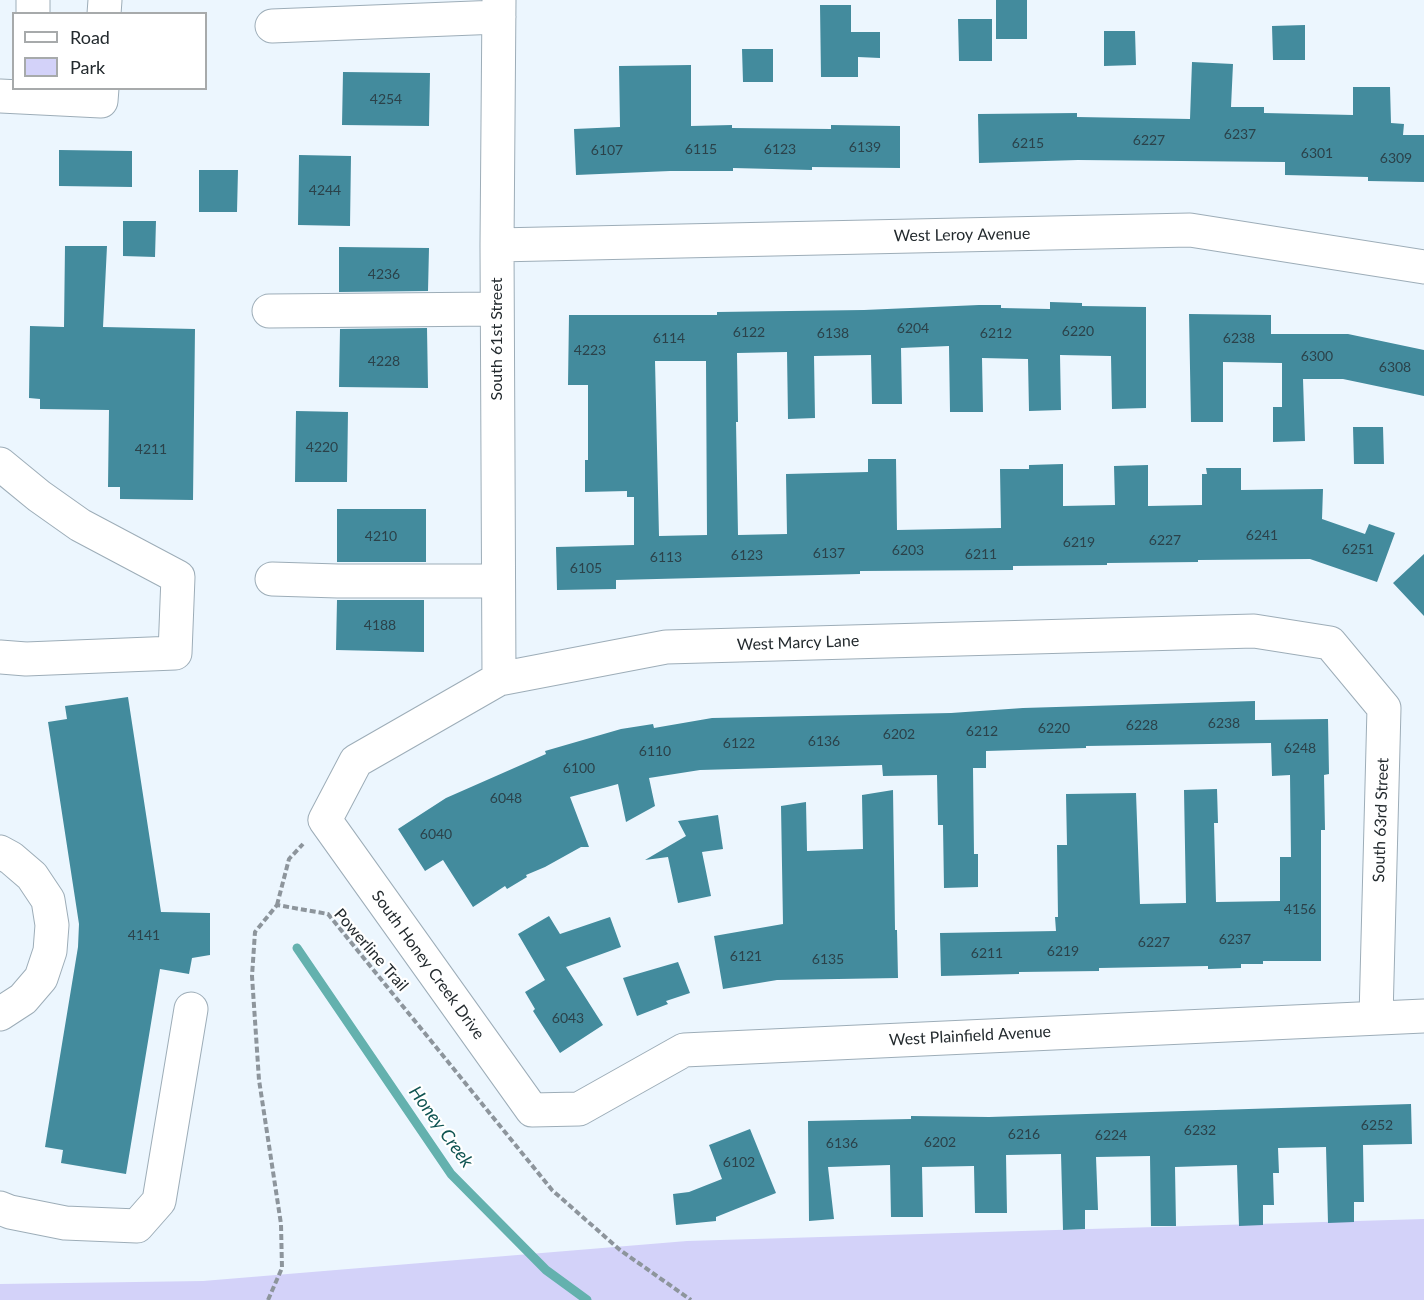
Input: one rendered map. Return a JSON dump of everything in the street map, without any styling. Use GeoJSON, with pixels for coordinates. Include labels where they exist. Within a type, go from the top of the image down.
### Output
{"type":"FeatureCollection","features":[{"type":"Feature","properties":{"kind":"street"},"geometry":{"type":"LineString","coordinates":[[272,26],[499,8]]}},
{"type":"Feature","properties":{"kind":"street","name":"South 61st Street"},"geometry":{"type":"LineString","coordinates":[[499,8],[497,245],[499,679]]}},
{"type":"Feature","properties":{"kind":"street"},"geometry":{"type":"LineString","coordinates":[[21,94],[102,101],[102,90]]}},
{"type":"Feature","properties":{"kind":"street","name":"West Leroy Avenue"},"geometry":{"type":"LineString","coordinates":[[497,245],[1190,230],[1424,267]]}},
{"type":"Feature","properties":{"kind":"street"},"geometry":{"type":"LineString","coordinates":[[269,311],[497,309]]}},
{"type":"Feature","properties":{"kind":"street"},"geometry":{"type":"LineString","coordinates":[[0,464],[80,525],[178,577],[175,653],[26,659],[0,657]]}},
{"type":"Feature","properties":{"kind":"street"},"geometry":{"type":"LineString","coordinates":[[272,579],[498,581]]}},
{"type":"Feature","properties":{"kind":"street","name":"West Marcy Lane"},"geometry":{"type":"LineString","coordinates":[[325,820],[356,761],[499,679],[666,647],[1254,631],[1330,643]]}},
{"type":"Feature","properties":{"kind":"street","name":"South 63rd Street"},"geometry":{"type":"LineString","coordinates":[[1330,643],[1384,708],[1376,1017]]}},
{"type":"Feature","properties":{"kind":"street","name":"South Honey Creek Drive"},"geometry":{"type":"LineString","coordinates":[[325,820],[532,1110]]}},
{"type":"Feature","properties":{"kind":"street"},"geometry":{"type":"LineString","coordinates":[[0,852],[32,876],[48,900],[52,926],[50,951],[41,978],[23,999],[0,1014]]}},
{"type":"Feature","properties":{"kind":"street"},"geometry":{"type":"LineString","coordinates":[[0,1208],[65,1223],[137,1226],[159,1201],[191,1009]]}},
{"type":"Feature","properties":{"kind":"street","name":"West Plainfield Avenue"},"geometry":{"type":"LineString","coordinates":[[532,1110],[579,1108],[684,1050],[1424,1016]]}},
{"type":"Feature","properties":{"kind":"path"},"geometry":{"type":"LineString","coordinates":[[268,1300],[282,1268],[281,1224],[259,1080],[252,976],[255,932],[277,905],[289,859],[325,820]]}},
{"type":"Feature","properties":{"kind":"path","name":"Powerline Trail"},"geometry":{"type":"LineString","coordinates":[[277,905],[328,914],[552,1190],[620,1250],[691,1300]]}},
{"type":"Feature","properties":{"kind":"green space"},"geometry":{"type":"Polygon","coordinates":[[[1424,1219],[1424,1300],[0,1300],[0,1284],[203,1281],[687,1241],[1424,1219]]]}},
{"type":"Feature","properties":{"kind":"building"},"geometry":{"type":"Polygon","coordinates":[[[996,0],[1027,0],[1027,39],[996,39],[996,0]]]}},
{"type":"Feature","properties":{"kind":"building"},"geometry":{"type":"Polygon","coordinates":[[[820,5],[851,5],[851,32],[880,32],[880,58],[858,57],[858,77],[821,77],[820,5]]]}},
{"type":"Feature","properties":{"kind":"building"},"geometry":{"type":"Polygon","coordinates":[[[958,19],[992,19],[992,61],[959,61],[958,19]]]}},
{"type":"Feature","properties":{"kind":"building"},"geometry":{"type":"Polygon","coordinates":[[[1305,25],[1305,60],[1273,60],[1272,26],[1305,25]]]}},
{"type":"Feature","properties":{"kind":"building"},"geometry":{"type":"Polygon","coordinates":[[[1104,31],[1135,31],[1136,65],[1104,66],[1104,31]]]}},
{"type":"Feature","properties":{"kind":"building"},"geometry":{"type":"Polygon","coordinates":[[[742,49],[773,49],[773,82],[743,82],[742,49]]]}},
{"type":"Feature","properties":{"kind":"building"},"geometry":{"type":"Polygon","coordinates":[[[1192,62],[1233,64],[1231,107],[1264,107],[1264,113],[1353,115],[1353,87],[1390,87],[1391,123],[1404,124],[1403,135],[1424,135],[1424,182],[1368,181],[1368,177],[1285,175],[1285,162],[1078,160],[979,163],[978,114],[1077,113],[1077,117],[1190,119],[1192,62]]]}},
{"type":"Feature","properties":{"kind":"building"},"geometry":{"type":"Polygon","coordinates":[[[691,65],[691,126],[732,125],[732,128],[831,129],[831,125],[900,126],[900,168],[812,167],[812,170],[733,168],[733,171],[576,175],[574,129],[620,127],[619,66],[691,65]]]}},
{"type":"Feature","properties":{"kind":"building"},"geometry":{"type":"Polygon","coordinates":[[[343,72],[430,73],[429,126],[342,125],[343,72]]]}},
{"type":"Feature","properties":{"kind":"building"},"geometry":{"type":"Polygon","coordinates":[[[59,150],[132,151],[132,187],[59,186],[59,150]]]}},
{"type":"Feature","properties":{"kind":"building"},"geometry":{"type":"Polygon","coordinates":[[[299,155],[351,156],[350,226],[298,225],[299,155]]]}},
{"type":"Feature","properties":{"kind":"building"},"geometry":{"type":"Polygon","coordinates":[[[199,170],[238,170],[237,212],[199,212],[199,170]]]}},
{"type":"Feature","properties":{"kind":"building"},"geometry":{"type":"Polygon","coordinates":[[[123,221],[156,221],[155,257],[123,256],[123,221]]]}},
{"type":"Feature","properties":{"kind":"building"},"geometry":{"type":"Polygon","coordinates":[[[65,246],[107,246],[103,327],[195,329],[193,500],[120,499],[120,487],[108,487],[109,410],[40,409],[40,399],[29,398],[30,326],[64,327],[65,246]]]}},
{"type":"Feature","properties":{"kind":"building"},"geometry":{"type":"Polygon","coordinates":[[[339,247],[429,248],[428,291],[339,292],[339,247]]]}},
{"type":"Feature","properties":{"kind":"building"},"geometry":{"type":"Polygon","coordinates":[[[1050,302],[1082,303],[1082,306],[1146,307],[1146,408],[1112,409],[1111,356],[1060,355],[1061,410],[1029,411],[1028,359],[982,358],[983,412],[950,412],[949,346],[901,348],[902,404],[872,404],[871,355],[814,356],[815,418],[788,419],[787,352],[737,353],[738,535],[787,534],[786,474],[868,472],[868,459],[896,459],[897,530],[1001,528],[1000,469],[1029,469],[1029,465],[1063,464],[1063,506],[1115,505],[1114,466],[1148,465],[1148,506],[1202,505],[1202,474],[1207,474],[1206,468],[1241,468],[1241,490],[1323,489],[1322,519],[1365,534],[1369,524],[1395,533],[1377,582],[1310,559],[1198,560],[1198,562],[1107,563],[1107,565],[1013,566],[1013,570],[860,571],[860,574],[616,580],[616,589],[557,590],[556,547],[634,545],[634,497],[627,497],[627,491],[585,492],[585,460],[588,460],[588,385],[568,385],[569,315],[717,315],[717,312],[864,310],[979,305],[1050,309],[1050,302]],[[655,361],[659,536],[707,535],[706,361],[655,361]]]}},
{"type":"Feature","properties":{"kind":"building"},"geometry":{"type":"Polygon","coordinates":[[[1189,314],[1271,315],[1271,334],[1348,334],[1424,350],[1424,396],[1343,379],[1303,379],[1305,441],[1273,442],[1273,407],[1282,407],[1282,363],[1223,362],[1223,422],[1191,422],[1189,314]]]}},
{"type":"Feature","properties":{"kind":"building"},"geometry":{"type":"Polygon","coordinates":[[[427,328],[428,388],[339,387],[340,329],[427,328]]]}},
{"type":"Feature","properties":{"kind":"building"},"geometry":{"type":"Polygon","coordinates":[[[296,411],[348,412],[347,482],[295,482],[296,411]]]}},
{"type":"Feature","properties":{"kind":"building"},"geometry":{"type":"Polygon","coordinates":[[[1353,427],[1383,427],[1384,464],[1354,464],[1353,427]]]}},
{"type":"Feature","properties":{"kind":"building"},"geometry":{"type":"Polygon","coordinates":[[[337,509],[426,509],[426,562],[337,562],[337,509]]]}},
{"type":"Feature","properties":{"kind":"building"},"geometry":{"type":"Polygon","coordinates":[[[1424,554],[1424,616],[1393,583],[1424,554]]]}},
{"type":"Feature","properties":{"kind":"building"},"geometry":{"type":"Polygon","coordinates":[[[337,600],[424,600],[424,652],[336,650],[337,600]]]}},
{"type":"Feature","properties":{"kind":"building"},"geometry":{"type":"Polygon","coordinates":[[[128,697],[161,912],[210,913],[210,955],[192,958],[189,974],[160,969],[126,1174],[61,1163],[63,1150],[45,1147],[78,947],[79,924],[48,722],[67,719],[65,706],[128,697]]]}},
{"type":"Feature","properties":{"kind":"building"},"geometry":{"type":"Polygon","coordinates":[[[1255,701],[1255,720],[1328,719],[1329,774],[1324,775],[1325,830],[1321,830],[1321,961],[1263,961],[1263,964],[1241,964],[1241,968],[1208,969],[1208,966],[1099,968],[1099,971],[941,976],[940,933],[1056,931],[1055,917],[1058,917],[1057,845],[1067,845],[1066,794],[1136,793],[1140,904],[1186,903],[1184,790],[1217,789],[1218,823],[1214,823],[1216,902],[1280,901],[1280,857],[1291,857],[1290,775],[1272,776],[1271,743],[1086,746],[1086,748],[986,751],[986,768],[973,768],[974,854],[978,854],[978,887],[944,888],[943,825],[938,825],[937,775],[883,776],[882,765],[700,770],[649,778],[655,806],[626,822],[618,784],[570,797],[589,847],[581,847],[526,875],[527,877],[507,889],[505,886],[473,907],[443,860],[425,871],[398,829],[446,798],[546,754],[545,751],[621,729],[653,724],[654,728],[712,718],[951,713],[1023,708],[1255,701]]]}},
{"type":"Feature","properties":{"kind":"building"},"geometry":{"type":"Polygon","coordinates":[[[893,790],[898,978],[777,980],[723,989],[714,936],[783,924],[781,806],[806,802],[807,851],[863,849],[862,795],[893,790]]]}},
{"type":"Feature","properties":{"kind":"building"},"geometry":{"type":"Polygon","coordinates":[[[718,815],[723,849],[702,852],[711,896],[678,903],[668,857],[645,860],[686,836],[678,821],[718,815]]]}},
{"type":"Feature","properties":{"kind":"building"},"geometry":{"type":"Polygon","coordinates":[[[549,916],[560,934],[610,917],[621,947],[566,967],[603,1025],[560,1053],[533,1011],[535,1009],[525,992],[545,980],[518,934],[549,916]]]}},
{"type":"Feature","properties":{"kind":"building"},"geometry":{"type":"Polygon","coordinates":[[[678,962],[690,993],[666,1001],[668,1004],[637,1016],[623,978],[678,962]]]}},
{"type":"Feature","properties":{"kind":"building"},"geometry":{"type":"Polygon","coordinates":[[[1411,1104],[1412,1144],[1363,1145],[1364,1202],[1354,1202],[1354,1222],[1328,1223],[1326,1147],[1278,1148],[1279,1173],[1273,1173],[1274,1205],[1263,1205],[1263,1225],[1239,1226],[1237,1165],[1175,1167],[1176,1226],[1151,1226],[1150,1156],[1096,1157],[1098,1210],[1085,1210],[1085,1229],[1063,1230],[1061,1154],[1006,1155],[1007,1213],[975,1213],[974,1166],[922,1167],[923,1217],[891,1217],[890,1165],[828,1167],[834,1219],[809,1221],[808,1121],[911,1119],[911,1116],[989,1117],[1411,1104]]]}},
{"type":"Feature","properties":{"kind":"building"},"geometry":{"type":"Polygon","coordinates":[[[750,1129],[776,1193],[716,1217],[716,1221],[676,1225],[673,1194],[689,1192],[722,1179],[709,1145],[750,1129]]]}},
{"type":"Feature","properties":{"kind":"waterway","name":"Honey Creek"},"geometry":{"type":"LineString","coordinates":[[297,948],[451,1174],[546,1270],[587,1300]]}}]}
